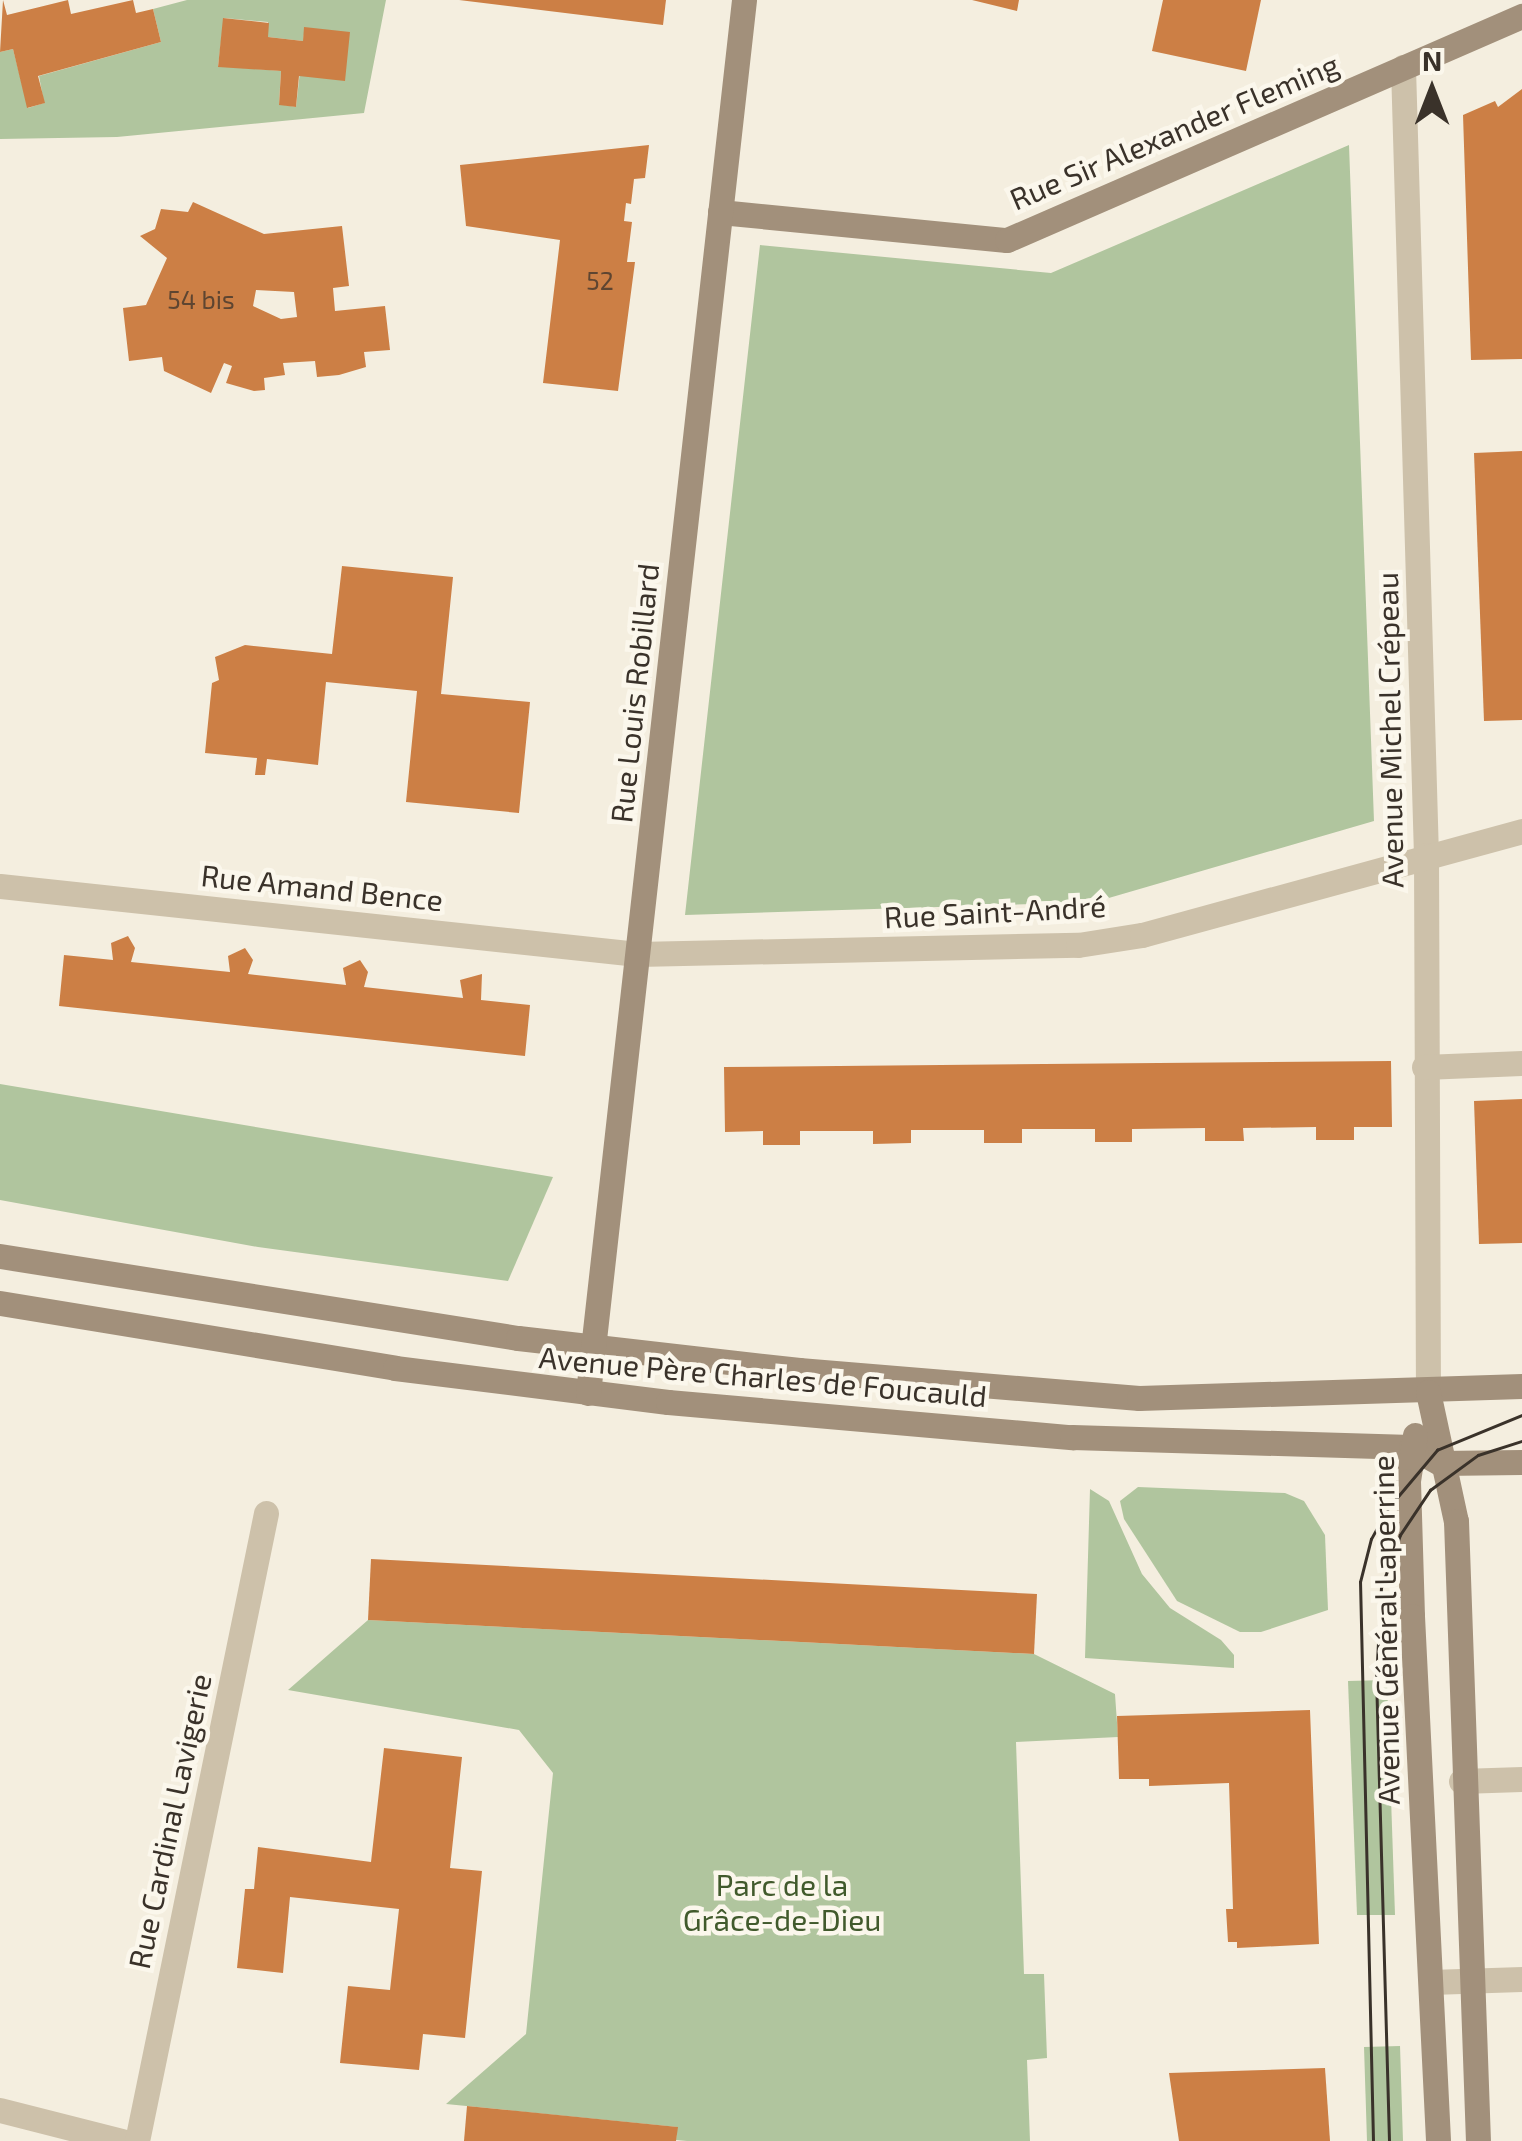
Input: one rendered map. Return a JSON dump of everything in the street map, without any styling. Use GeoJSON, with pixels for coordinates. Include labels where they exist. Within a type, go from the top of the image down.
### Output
{"type":"FeatureCollection","features":[{"type":"Feature","properties":{"kind":"street","name":"Rue Louis Robillard"},"geometry":{"type":"LineString","coordinates":[[588,1393],[744,0]]}},
{"type":"Feature","properties":{"kind":"street","name":"Rue Sir Alexander Fleming"},"geometry":{"type":"LineString","coordinates":[[720,212],[1006,240],[1522,16]]}},
{"type":"Feature","properties":{"kind":"street","name":"Avenue Michel Crépeau"},"geometry":{"type":"LineString","coordinates":[[1403,67],[1426,856],[1428,1392]]}},
{"type":"Feature","properties":{"kind":"street","name":"Rue Saint-André"},"geometry":{"type":"LineString","coordinates":[[637,954],[1078,945],[1142,935],[1522,831]]}},
{"type":"Feature","properties":{"kind":"street","name":"Rue Amand Bence"},"geometry":{"type":"LineString","coordinates":[[0,886],[637,954]]}},
{"type":"Feature","properties":{"kind":"street"},"geometry":{"type":"LineString","coordinates":[[1424,1066],[1522,1063]]}},
{"type":"Feature","properties":{"kind":"street","name":"Avenue Père Charles de Foucauld"},"geometry":{"type":"LineString","coordinates":[[0,1256],[593,1349],[1139,1398],[1428,1392],[1522,1386]]}},
{"type":"Feature","properties":{"kind":"street","name":"Avenue Père Charles de Foucauld"},"geometry":{"type":"LineString","coordinates":[[0,1303],[248,1346],[588,1393],[1072,1437],[1411,1447],[1440,1463],[1522,1462]]}},
{"type":"Feature","properties":{"kind":"street","name":"Avenue Général Laperrine"},"geometry":{"type":"LineString","coordinates":[[1428,1392],[1411,1447],[1413,1638],[1438,2141]]}},
{"type":"Feature","properties":{"kind":"street","name":"Avenue Général Laperrine"},"geometry":{"type":"LineString","coordinates":[[1428,1392],[1440,1463],[1456,1522],[1461,1781],[1478,2141]]}},
{"type":"Feature","properties":{"kind":"street","name":"Rue Cardinal Lavigerie"},"geometry":{"type":"LineString","coordinates":[[137,2141],[266,1513]]}},
{"type":"Feature","properties":{"kind":"street"},"geometry":{"type":"LineString","coordinates":[[1461,1781],[1522,1779]]}},
{"type":"Feature","properties":{"kind":"street"},"geometry":{"type":"LineString","coordinates":[[1431,1982],[1522,1979]]}},
{"type":"Feature","properties":{"kind":"street"},"geometry":{"type":"LineString","coordinates":[[0,2110],[122,2141]]}},
{"type":"Feature","properties":{"kind":"green space"},"geometry":{"type":"Polygon","coordinates":[[[187,0],[386,0],[364,113],[117,137],[0,139],[0,52],[13,49],[28,108],[44,103],[39,76],[161,42],[153,9],[187,0]],[[224,18],[218,66],[281,71],[279,104],[296,107],[305,27],[303,41],[268,37],[268,22],[224,18]]]}},
{"type":"Feature","properties":{"kind":"green space"},"geometry":{"type":"Polygon","coordinates":[[[1349,145],[1374,821],[1095,902],[685,915],[760,245],[1051,273],[1349,145]]]}},
{"type":"Feature","properties":{"kind":"green space"},"geometry":{"type":"Polygon","coordinates":[[[0,1084],[553,1177],[508,1281],[258,1247],[0,1200],[0,1084]]]}},
{"type":"Feature","properties":{"kind":"green space"},"geometry":{"type":"Polygon","coordinates":[[[1138,1487],[1285,1493],[1304,1501],[1325,1535],[1328,1610],[1261,1632],[1240,1632],[1177,1601],[1124,1519],[1120,1501],[1138,1487]]]}},
{"type":"Feature","properties":{"kind":"green space"},"geometry":{"type":"Polygon","coordinates":[[[1090,1489],[1109,1501],[1142,1574],[1170,1608],[1221,1640],[1234,1655],[1234,1668],[1085,1658],[1090,1489]]]}},
{"type":"Feature","properties":{"kind":"green space","name":"Parc de la Grâce-de-Dieu"},"geometry":{"type":"Polygon","coordinates":[[[368,1620],[1034,1654],[1115,1694],[1118,1737],[1016,1742],[1024,1974],[1044,1974],[1047,2058],[1027,2060],[1030,2141],[687,2141],[676,2140],[677,2127],[446,2104],[526,2034],[553,1773],[519,1730],[288,1690],[368,1620]]]}},
{"type":"Feature","properties":{"kind":"green space"},"geometry":{"type":"Polygon","coordinates":[[[1387,1680],[1395,1915],[1357,1915],[1348,1681],[1387,1680]]]}},
{"type":"Feature","properties":{"kind":"green space"},"geometry":{"type":"Polygon","coordinates":[[[1400,2046],[1403,2141],[1367,2141],[1364,2047],[1400,2046]]]}},
{"type":"Feature","properties":{"kind":"building"},"geometry":{"type":"Polygon","coordinates":[[[3,0],[7,15],[68,0],[71,14],[133,0],[136,13],[153,9],[161,42],[38,76],[45,103],[27,108],[13,49],[0,52],[3,0]]]}},
{"type":"Feature","properties":{"kind":"building"},"geometry":{"type":"Polygon","coordinates":[[[459,0],[666,0],[663,25],[459,0]]]}},
{"type":"Feature","properties":{"kind":"building"},"geometry":{"type":"Polygon","coordinates":[[[972,0],[1019,0],[1017,11],[972,0]]]}},
{"type":"Feature","properties":{"kind":"building"},"geometry":{"type":"Polygon","coordinates":[[[1163,0],[1261,0],[1246,71],[1152,51],[1163,0]]]}},
{"type":"Feature","properties":{"kind":"building"},"geometry":{"type":"Polygon","coordinates":[[[223,18],[269,23],[268,37],[303,41],[304,27],[350,32],[345,81],[299,76],[296,107],[279,105],[281,71],[218,67],[223,18]]]}},
{"type":"Feature","properties":{"kind":"building"},"geometry":{"type":"Polygon","coordinates":[[[1522,89],[1522,359],[1471,360],[1463,115],[1495,101],[1498,107],[1522,89]]]}},
{"type":"Feature","properties":{"kind":"building"},"geometry":{"type":"Polygon","coordinates":[[[649,145],[645,178],[634,179],[631,204],[626,203],[624,221],[632,222],[627,262],[635,262],[618,391],[543,383],[560,240],[466,226],[460,165],[649,145]]]}},
{"type":"Feature","properties":{"kind":"building"},"geometry":{"type":"Polygon","coordinates":[[[193,202],[264,234],[342,226],[349,286],[333,288],[335,311],[385,306],[390,350],[364,352],[366,367],[339,375],[317,377],[315,361],[283,363],[285,375],[264,378],[265,390],[254,391],[226,383],[232,366],[224,363],[211,393],[164,371],[162,357],[129,361],[123,308],[146,305],[167,258],[140,236],[155,229],[161,209],[188,212],[193,202]],[[256,290],[253,306],[281,319],[297,317],[294,292],[256,290]]]}},
{"type":"Feature","properties":{"kind":"building"},"geometry":{"type":"Polygon","coordinates":[[[1522,451],[1522,720],[1484,721],[1474,453],[1522,451]]]}},
{"type":"Feature","properties":{"kind":"building"},"geometry":{"type":"Polygon","coordinates":[[[342,566],[453,577],[441,694],[530,702],[519,813],[406,802],[417,691],[326,682],[318,765],[267,759],[265,775],[255,775],[257,758],[205,753],[212,683],[219,680],[215,657],[245,645],[332,654],[342,566]]]}},
{"type":"Feature","properties":{"kind":"building"},"geometry":{"type":"Polygon","coordinates":[[[128,936],[135,948],[131,962],[230,972],[228,956],[245,948],[253,960],[248,974],[346,985],[343,968],[360,960],[368,972],[364,987],[463,998],[460,980],[482,974],[481,1000],[530,1005],[525,1056],[59,1006],[64,955],[113,960],[111,943],[128,936]]]}},
{"type":"Feature","properties":{"kind":"building"},"geometry":{"type":"Polygon","coordinates":[[[1391,1061],[1392,1127],[1354,1127],[1354,1140],[1316,1140],[1316,1127],[1243,1128],[1244,1141],[1205,1141],[1205,1128],[1132,1129],[1132,1142],[1095,1142],[1095,1129],[1022,1129],[1022,1143],[984,1143],[984,1130],[911,1130],[911,1143],[873,1144],[873,1131],[800,1131],[800,1145],[763,1145],[763,1131],[725,1132],[724,1067],[1391,1061]]]}},
{"type":"Feature","properties":{"kind":"building"},"geometry":{"type":"Polygon","coordinates":[[[1522,1099],[1522,1243],[1479,1244],[1474,1101],[1522,1099]]]}},
{"type":"Feature","properties":{"kind":"building"},"geometry":{"type":"Polygon","coordinates":[[[371,1559],[1037,1594],[1034,1654],[368,1620],[371,1559]]]}},
{"type":"Feature","properties":{"kind":"building"},"geometry":{"type":"Polygon","coordinates":[[[1310,1710],[1319,1944],[1237,1948],[1237,1942],[1228,1942],[1226,1909],[1233,1909],[1229,1783],[1149,1786],[1149,1779],[1119,1779],[1117,1716],[1310,1710]]]}},
{"type":"Feature","properties":{"kind":"building"},"geometry":{"type":"Polygon","coordinates":[[[384,1748],[462,1757],[450,1868],[482,1871],[465,2038],[423,2034],[419,2070],[340,2063],[348,1986],[390,1990],[399,1909],[290,1897],[283,1973],[237,1968],[245,1889],[254,1889],[258,1847],[371,1862],[384,1748]]]}},
{"type":"Feature","properties":{"kind":"building"},"geometry":{"type":"Polygon","coordinates":[[[1325,2068],[1330,2141],[1179,2141],[1169,2073],[1325,2068]]]}},
{"type":"Feature","properties":{"kind":"building"},"geometry":{"type":"Polygon","coordinates":[[[467,2106],[678,2127],[676,2141],[464,2141],[467,2106]]]}},
{"type":"Feature","properties":{"kind":"tram line"},"geometry":{"type":"LineString","coordinates":[[1373,2141],[1360,1582],[1371,1539],[1389,1507],[1437,1450],[1522,1415]]}},
{"type":"Feature","properties":{"kind":"tram line"},"geometry":{"type":"LineString","coordinates":[[1389,2141],[1376,1680],[1381,1588],[1400,1535],[1430,1490],[1478,1455],[1522,1441]]}}]}
